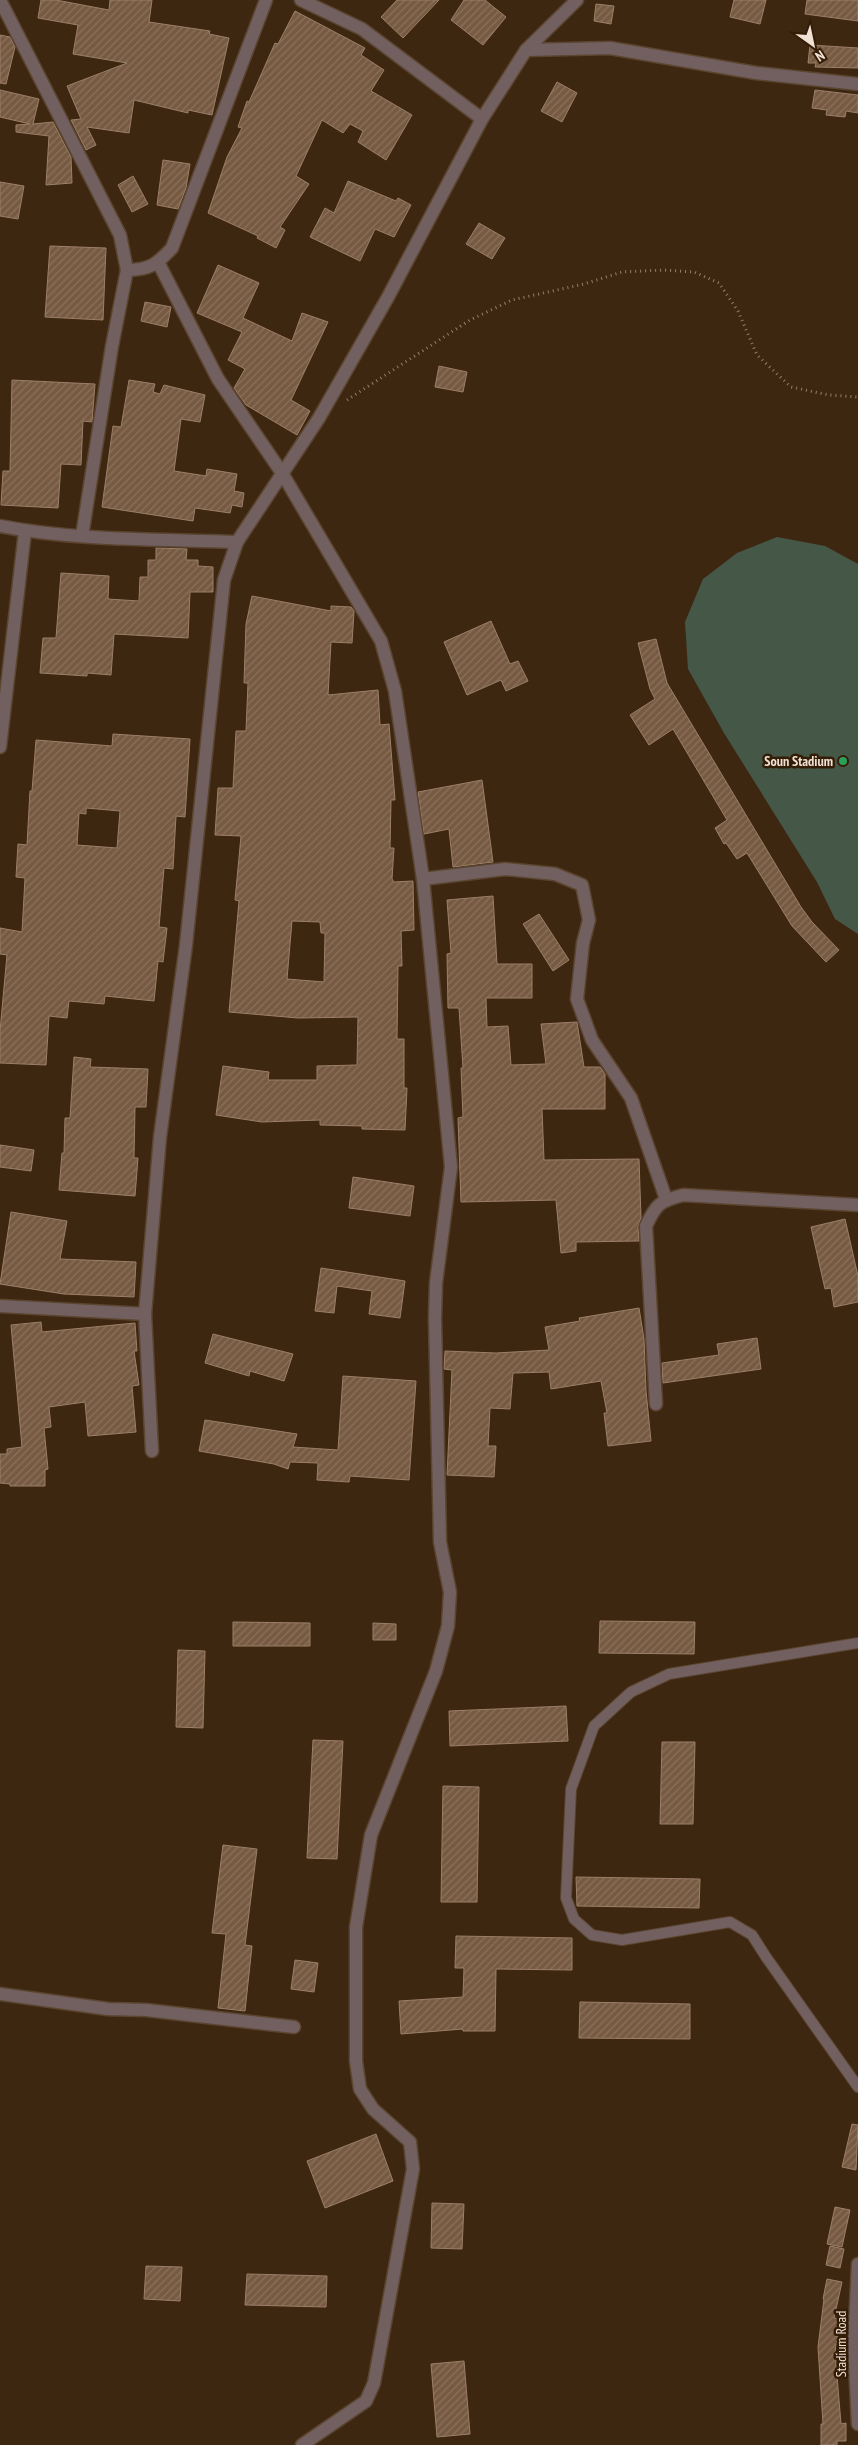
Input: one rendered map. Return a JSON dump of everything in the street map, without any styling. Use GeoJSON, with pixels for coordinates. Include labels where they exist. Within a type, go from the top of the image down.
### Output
{"type":"FeatureCollection","features":[{"type":"Feature","properties":{"kind":"street"},"geometry":{"type":"LineString","coordinates":[[0,0],[120,235],[127,270],[112,346],[82,536]]}},
{"type":"Feature","properties":{"kind":"street"},"geometry":{"type":"LineString","coordinates":[[127,270],[143,270],[158,262],[172,248],[266,0]]}},
{"type":"Feature","properties":{"kind":"street"},"geometry":{"type":"LineString","coordinates":[[301,0],[362,29],[482,119]]}},
{"type":"Feature","properties":{"kind":"street"},"geometry":{"type":"LineString","coordinates":[[152,1451],[145,1314],[160,1138],[186,945],[224,580],[237,542],[319,418],[383,306],[482,119],[526,50],[577,0]]}},
{"type":"Feature","properties":{"kind":"street"},"geometry":{"type":"LineString","coordinates":[[526,50],[610,48],[756,73],[858,84]]}},
{"type":"Feature","properties":{"kind":"street"},"geometry":{"type":"LineString","coordinates":[[158,262],[218,379],[282,473],[380,641],[395,691],[423,879],[451,1167],[436,1283],[435,1318],[440,1542],[450,1592],[449,1617],[436,1671],[371,1836],[356,1927],[356,2061],[360,2089],[373,2109],[410,2142],[413,2169],[374,2383],[366,2401],[302,2445]]}},
{"type":"Feature","properties":{"kind":"street"},"geometry":{"type":"LineString","coordinates":[[0,526],[25,531],[82,536],[237,542]]}},
{"type":"Feature","properties":{"kind":"street"},"geometry":{"type":"LineString","coordinates":[[0,747],[25,531]]}},
{"type":"Feature","properties":{"kind":"street"},"geometry":{"type":"LineString","coordinates":[[423,879],[505,868],[555,874],[582,885],[589,920],[583,943],[577,999],[592,1040],[631,1098],[666,1199]]}},
{"type":"Feature","properties":{"kind":"street"},"geometry":{"type":"LineString","coordinates":[[656,1404],[646,1226],[654,1208],[666,1199],[683,1195],[858,1204]]}},
{"type":"Feature","properties":{"kind":"street"},"geometry":{"type":"LineString","coordinates":[[0,1306],[145,1314]]}},
{"type":"Feature","properties":{"kind":"street"},"geometry":{"type":"LineString","coordinates":[[0,1994],[47,1999],[108,2009],[146,2010],[294,2027]]}},
{"type":"Feature","properties":{"kind":"street","name":"Stadium Road"},"geometry":{"type":"LineString","coordinates":[[858,2264],[854,2346],[858,2424]]}},
{"type":"Feature","properties":{"kind":"lane"},"geometry":{"type":"LineString","coordinates":[[858,1643],[669,1674],[631,1692],[594,1726],[571,1789],[566,1898],[574,1919],[592,1935],[622,1940],[730,1922],[752,1935],[858,2087]]}},
{"type":"Feature","properties":{"kind":"path"},"geometry":{"type":"LineString","coordinates":[[343,403],[470,320],[512,300],[584,284],[622,272],[664,270],[694,272],[719,282],[738,311],[757,355],[791,387],[829,395],[858,397]]}},
{"type":"Feature","properties":{"kind":"green space"},"geometry":{"type":"Polygon","coordinates":[[[777,537],[825,546],[858,564],[858,934],[835,919],[817,882],[724,733],[688,669],[685,622],[703,579],[737,553],[777,537]]]}},
{"type":"Feature","properties":{"kind":"building"},"geometry":{"type":"Polygon","coordinates":[[[41,0],[56,0],[109,10],[110,0],[152,0],[149,22],[210,31],[209,34],[229,38],[212,115],[188,110],[188,113],[134,100],[129,133],[87,127],[96,145],[86,150],[71,120],[81,119],[67,86],[127,63],[73,54],[78,25],[38,18],[41,0]]]}},
{"type":"Feature","properties":{"kind":"building"},"geometry":{"type":"Polygon","coordinates":[[[397,0],[439,0],[403,38],[381,17],[397,0]]]}},
{"type":"Feature","properties":{"kind":"building"},"geometry":{"type":"Polygon","coordinates":[[[464,0],[485,0],[506,17],[483,45],[451,20],[464,0]]]}},
{"type":"Feature","properties":{"kind":"building"},"geometry":{"type":"Polygon","coordinates":[[[734,0],[766,0],[760,24],[730,17],[734,0]]]}},
{"type":"Feature","properties":{"kind":"building"},"geometry":{"type":"Polygon","coordinates":[[[807,0],[858,0],[858,21],[805,14],[807,0]]]}},
{"type":"Feature","properties":{"kind":"building"},"geometry":{"type":"Polygon","coordinates":[[[596,4],[614,6],[611,24],[594,21],[596,4]]]}},
{"type":"Feature","properties":{"kind":"building"},"geometry":{"type":"Polygon","coordinates":[[[295,11],[365,48],[361,55],[384,70],[371,91],[412,115],[386,160],[358,142],[363,131],[350,124],[343,133],[322,120],[296,176],[309,184],[280,227],[285,230],[276,248],[257,238],[258,236],[208,213],[227,157],[242,128],[238,127],[247,101],[249,102],[275,43],[278,44],[295,11]]]}},
{"type":"Feature","properties":{"kind":"building"},"geometry":{"type":"Polygon","coordinates":[[[0,35],[10,37],[15,47],[6,84],[0,83],[0,35]]]}},
{"type":"Feature","properties":{"kind":"building"},"geometry":{"type":"Polygon","coordinates":[[[810,45],[858,48],[858,68],[815,67],[816,63],[808,63],[810,45]]]}},
{"type":"Feature","properties":{"kind":"building"},"geometry":{"type":"Polygon","coordinates":[[[557,82],[577,93],[562,122],[541,111],[557,82]]]}},
{"type":"Feature","properties":{"kind":"building"},"geometry":{"type":"Polygon","coordinates":[[[0,90],[39,99],[33,124],[53,122],[71,157],[72,183],[46,185],[49,136],[16,132],[16,125],[30,124],[0,117],[0,90]]]}},
{"type":"Feature","properties":{"kind":"building"},"geometry":{"type":"Polygon","coordinates":[[[815,90],[858,95],[858,113],[846,111],[845,117],[826,115],[827,110],[812,108],[815,90]]]}},
{"type":"Feature","properties":{"kind":"building"},"geometry":{"type":"Polygon","coordinates":[[[163,160],[190,164],[186,188],[178,209],[157,205],[163,160]]]}},
{"type":"Feature","properties":{"kind":"building"},"geometry":{"type":"Polygon","coordinates":[[[133,176],[148,204],[132,212],[118,185],[133,176]]]}},
{"type":"Feature","properties":{"kind":"building"},"geometry":{"type":"Polygon","coordinates":[[[348,181],[396,201],[398,198],[411,205],[394,237],[375,229],[360,261],[310,237],[325,208],[334,213],[348,181]]]}},
{"type":"Feature","properties":{"kind":"building"},"geometry":{"type":"Polygon","coordinates":[[[0,182],[24,186],[18,219],[0,216],[0,182]]]}},
{"type":"Feature","properties":{"kind":"building"},"geometry":{"type":"Polygon","coordinates":[[[479,223],[505,238],[492,259],[466,244],[479,223]]]}},
{"type":"Feature","properties":{"kind":"building"},"geometry":{"type":"Polygon","coordinates":[[[50,246],[106,248],[103,320],[45,317],[50,246]]]}},
{"type":"Feature","properties":{"kind":"building"},"geometry":{"type":"Polygon","coordinates":[[[218,265],[259,283],[243,318],[292,341],[302,313],[328,322],[291,400],[310,411],[297,435],[246,405],[234,388],[245,369],[228,360],[242,332],[197,313],[218,265]]]}},
{"type":"Feature","properties":{"kind":"building"},"geometry":{"type":"Polygon","coordinates":[[[145,302],[171,307],[167,327],[141,321],[145,302]]]}},
{"type":"Feature","properties":{"kind":"building"},"geometry":{"type":"Polygon","coordinates":[[[439,366],[467,372],[463,392],[435,387],[439,366]]]}},
{"type":"Feature","properties":{"kind":"building"},"geometry":{"type":"Polygon","coordinates":[[[12,380],[95,384],[92,422],[83,421],[81,465],[61,464],[58,508],[1,505],[3,471],[10,471],[12,380]]]}},
{"type":"Feature","properties":{"kind":"building"},"geometry":{"type":"Polygon","coordinates":[[[129,380],[155,384],[153,392],[160,394],[164,385],[205,395],[200,422],[181,419],[174,471],[206,476],[207,469],[237,474],[234,491],[244,493],[242,507],[232,505],[230,513],[195,508],[193,521],[102,507],[113,426],[121,427],[129,380]]]}},
{"type":"Feature","properties":{"kind":"building"},"geometry":{"type":"Polygon","coordinates":[[[156,548],[187,549],[186,560],[198,560],[198,566],[213,567],[213,592],[190,592],[188,638],[114,634],[111,675],[87,673],[87,676],[40,673],[43,638],[56,638],[61,573],[109,576],[108,599],[139,601],[140,577],[148,577],[148,560],[156,560],[156,548]]]}},
{"type":"Feature","properties":{"kind":"building"},"geometry":{"type":"Polygon","coordinates":[[[252,596],[331,611],[331,606],[351,607],[354,611],[352,643],[331,642],[328,695],[378,690],[380,725],[389,724],[395,800],[391,800],[390,848],[394,848],[392,879],[394,882],[413,881],[414,930],[401,931],[402,966],[398,966],[397,1039],[404,1039],[404,1088],[407,1088],[405,1130],[362,1129],[362,1126],[320,1125],[320,1120],[262,1122],[216,1115],[223,1066],[269,1072],[268,1080],[317,1080],[317,1066],[357,1065],[358,1017],[298,1018],[229,1012],[239,901],[235,900],[241,836],[215,835],[218,788],[233,788],[236,731],[246,731],[248,683],[244,683],[246,624],[252,596]],[[292,921],[287,979],[324,982],[325,933],[321,933],[320,922],[292,921]]]}},
{"type":"Feature","properties":{"kind":"building"},"geometry":{"type":"Polygon","coordinates":[[[491,621],[510,664],[518,661],[528,681],[506,691],[501,680],[467,695],[444,642],[491,621]]]}},
{"type":"Feature","properties":{"kind":"building"},"geometry":{"type":"Polygon","coordinates":[[[656,639],[667,683],[801,907],[812,922],[839,950],[826,962],[792,926],[747,853],[737,859],[726,843],[724,844],[715,828],[727,820],[673,729],[649,745],[630,715],[655,699],[650,689],[638,643],[656,639]]]}},
{"type":"Feature","properties":{"kind":"building"},"geometry":{"type":"Polygon","coordinates":[[[113,734],[190,739],[185,817],[176,816],[173,869],[164,868],[159,927],[167,928],[163,962],[158,961],[154,1001],[105,996],[104,1004],[69,1001],[67,1018],[49,1016],[46,1065],[0,1063],[0,1031],[7,955],[0,954],[0,928],[22,932],[25,878],[16,877],[18,844],[27,845],[30,791],[32,791],[36,740],[112,746],[113,734]],[[86,808],[86,814],[79,813],[77,845],[117,848],[120,811],[86,808]]]}},
{"type":"Feature","properties":{"kind":"building"},"geometry":{"type":"Polygon","coordinates":[[[482,780],[493,862],[453,867],[449,829],[424,834],[418,792],[482,780]]]}},
{"type":"Feature","properties":{"kind":"building"},"geometry":{"type":"Polygon","coordinates":[[[493,896],[497,964],[532,964],[532,998],[486,998],[487,1027],[508,1026],[511,1065],[546,1064],[541,1024],[577,1022],[584,1067],[600,1067],[605,1074],[605,1109],[542,1109],[544,1160],[639,1159],[641,1218],[638,1226],[639,1241],[576,1242],[576,1251],[561,1253],[556,1200],[461,1202],[458,1118],[463,1117],[461,1068],[463,1068],[459,1008],[448,1008],[447,954],[451,953],[447,900],[493,896]]]}},
{"type":"Feature","properties":{"kind":"building"},"geometry":{"type":"Polygon","coordinates":[[[539,914],[569,960],[553,971],[523,924],[539,914]]]}},
{"type":"Feature","properties":{"kind":"building"},"geometry":{"type":"Polygon","coordinates":[[[74,1057],[91,1059],[90,1067],[148,1069],[146,1107],[135,1107],[134,1158],[138,1158],[135,1196],[59,1190],[62,1153],[64,1153],[65,1118],[70,1118],[74,1057]]]}},
{"type":"Feature","properties":{"kind":"building"},"geometry":{"type":"Polygon","coordinates":[[[0,1145],[34,1150],[31,1171],[0,1167],[0,1145]]]}},
{"type":"Feature","properties":{"kind":"building"},"geometry":{"type":"Polygon","coordinates":[[[353,1177],[414,1186],[410,1216],[349,1208],[353,1177]]]}},
{"type":"Feature","properties":{"kind":"building"},"geometry":{"type":"Polygon","coordinates":[[[11,1212],[67,1221],[60,1259],[136,1262],[134,1297],[64,1294],[0,1284],[11,1212]]]}},
{"type":"Feature","properties":{"kind":"building"},"geometry":{"type":"Polygon","coordinates":[[[845,1219],[858,1276],[858,1302],[834,1307],[831,1288],[825,1289],[811,1227],[845,1219]]]}},
{"type":"Feature","properties":{"kind":"building"},"geometry":{"type":"Polygon","coordinates":[[[321,1268],[405,1281],[400,1318],[369,1314],[372,1291],[337,1286],[334,1313],[315,1311],[321,1268]]]}},
{"type":"Feature","properties":{"kind":"building"},"geometry":{"type":"Polygon","coordinates":[[[639,1308],[644,1339],[646,1391],[651,1441],[608,1446],[604,1413],[607,1413],[601,1381],[551,1389],[549,1372],[513,1373],[510,1409],[490,1408],[488,1446],[496,1446],[494,1477],[447,1475],[452,1370],[444,1369],[445,1351],[496,1353],[549,1350],[545,1327],[580,1321],[579,1318],[639,1308]]]}},
{"type":"Feature","properties":{"kind":"building"},"geometry":{"type":"Polygon","coordinates":[[[41,1322],[42,1332],[135,1323],[137,1351],[134,1351],[139,1385],[132,1386],[136,1432],[88,1436],[85,1402],[49,1407],[51,1427],[44,1428],[48,1469],[45,1470],[45,1486],[10,1486],[10,1484],[0,1483],[0,1454],[7,1454],[7,1449],[22,1447],[11,1325],[41,1322]]]}},
{"type":"Feature","properties":{"kind":"building"},"geometry":{"type":"Polygon","coordinates":[[[213,1334],[293,1354],[284,1381],[250,1371],[249,1376],[205,1363],[213,1334]]]}},
{"type":"Feature","properties":{"kind":"building"},"geometry":{"type":"Polygon","coordinates":[[[757,1338],[761,1369],[663,1383],[662,1363],[719,1355],[717,1344],[757,1338]]]}},
{"type":"Feature","properties":{"kind":"building"},"geometry":{"type":"Polygon","coordinates":[[[343,1376],[416,1381],[409,1480],[350,1476],[349,1482],[317,1480],[318,1463],[290,1462],[288,1469],[274,1464],[199,1451],[205,1420],[297,1434],[293,1447],[338,1450],[343,1376]]]}},
{"type":"Feature","properties":{"kind":"building"},"geometry":{"type":"Polygon","coordinates":[[[600,1621],[695,1622],[694,1654],[599,1653],[600,1621]]]}},
{"type":"Feature","properties":{"kind":"building"},"geometry":{"type":"Polygon","coordinates":[[[233,1622],[310,1623],[310,1646],[233,1646],[233,1622]]]}},
{"type":"Feature","properties":{"kind":"building"},"geometry":{"type":"Polygon","coordinates":[[[373,1623],[396,1624],[396,1640],[373,1640],[373,1623]]]}},
{"type":"Feature","properties":{"kind":"building"},"geometry":{"type":"Polygon","coordinates":[[[178,1650],[205,1651],[203,1728],[176,1727],[178,1650]]]}},
{"type":"Feature","properties":{"kind":"building"},"geometry":{"type":"Polygon","coordinates":[[[566,1706],[568,1741],[450,1746],[449,1711],[566,1706]]]}},
{"type":"Feature","properties":{"kind":"building"},"geometry":{"type":"Polygon","coordinates":[[[313,1740],[343,1741],[337,1859],[307,1858],[313,1740]]]}},
{"type":"Feature","properties":{"kind":"building"},"geometry":{"type":"Polygon","coordinates":[[[662,1742],[695,1742],[693,1824],[660,1824],[662,1742]]]}},
{"type":"Feature","properties":{"kind":"building"},"geometry":{"type":"Polygon","coordinates":[[[443,1786],[479,1787],[477,1902],[441,1902],[443,1786]]]}},
{"type":"Feature","properties":{"kind":"building"},"geometry":{"type":"Polygon","coordinates":[[[223,1845],[257,1849],[245,1945],[252,1946],[245,2011],[218,2008],[226,1934],[212,1933],[223,1845]]]}},
{"type":"Feature","properties":{"kind":"building"},"geometry":{"type":"Polygon","coordinates":[[[576,1877],[700,1879],[699,1908],[577,1906],[576,1877]]]}},
{"type":"Feature","properties":{"kind":"building"},"geometry":{"type":"Polygon","coordinates":[[[456,1936],[572,1938],[572,1970],[496,1969],[495,2031],[463,2031],[463,2029],[401,2034],[399,2001],[463,1997],[464,1968],[455,1968],[456,1936]]]}},
{"type":"Feature","properties":{"kind":"building"},"geometry":{"type":"Polygon","coordinates":[[[295,1960],[318,1963],[314,1992],[291,1989],[295,1960]]]}},
{"type":"Feature","properties":{"kind":"building"},"geometry":{"type":"Polygon","coordinates":[[[580,2002],[690,2004],[690,2039],[579,2038],[580,2002]]]}},
{"type":"Feature","properties":{"kind":"building"},"geometry":{"type":"Polygon","coordinates":[[[852,2124],[858,2125],[856,2170],[842,2167],[852,2124]]]}},
{"type":"Feature","properties":{"kind":"building"},"geometry":{"type":"Polygon","coordinates":[[[376,2134],[393,2181],[325,2208],[307,2161],[376,2134]]]}},
{"type":"Feature","properties":{"kind":"building"},"geometry":{"type":"Polygon","coordinates":[[[432,2203],[464,2204],[462,2249],[431,2248],[432,2203]]]}},
{"type":"Feature","properties":{"kind":"building"},"geometry":{"type":"Polygon","coordinates":[[[835,2207],[850,2210],[842,2247],[827,2244],[835,2207]]]}},
{"type":"Feature","properties":{"kind":"building"},"geometry":{"type":"Polygon","coordinates":[[[830,2246],[844,2249],[840,2268],[826,2265],[830,2246]]]}},
{"type":"Feature","properties":{"kind":"building"},"geometry":{"type":"Polygon","coordinates":[[[146,2266],[182,2267],[180,2301],[144,2299],[146,2266]]]}},
{"type":"Feature","properties":{"kind":"building"},"geometry":{"type":"Polygon","coordinates":[[[247,2274],[327,2276],[326,2307],[245,2305],[247,2274]]]}},
{"type":"Feature","properties":{"kind":"building"},"geometry":{"type":"Polygon","coordinates":[[[827,2279],[842,2282],[834,2318],[840,2319],[835,2352],[841,2424],[846,2423],[846,2441],[837,2441],[837,2445],[821,2445],[821,2424],[823,2424],[818,2347],[827,2279]]]}},
{"type":"Feature","properties":{"kind":"building"},"geometry":{"type":"Polygon","coordinates":[[[464,2361],[470,2434],[437,2437],[431,2364],[464,2361]]]}},
{"type":"Feature","properties":{"kind":"place","name":"Soun Stadium"},"geometry":{"type":"Point","coordinates":[843,761]}}]}
